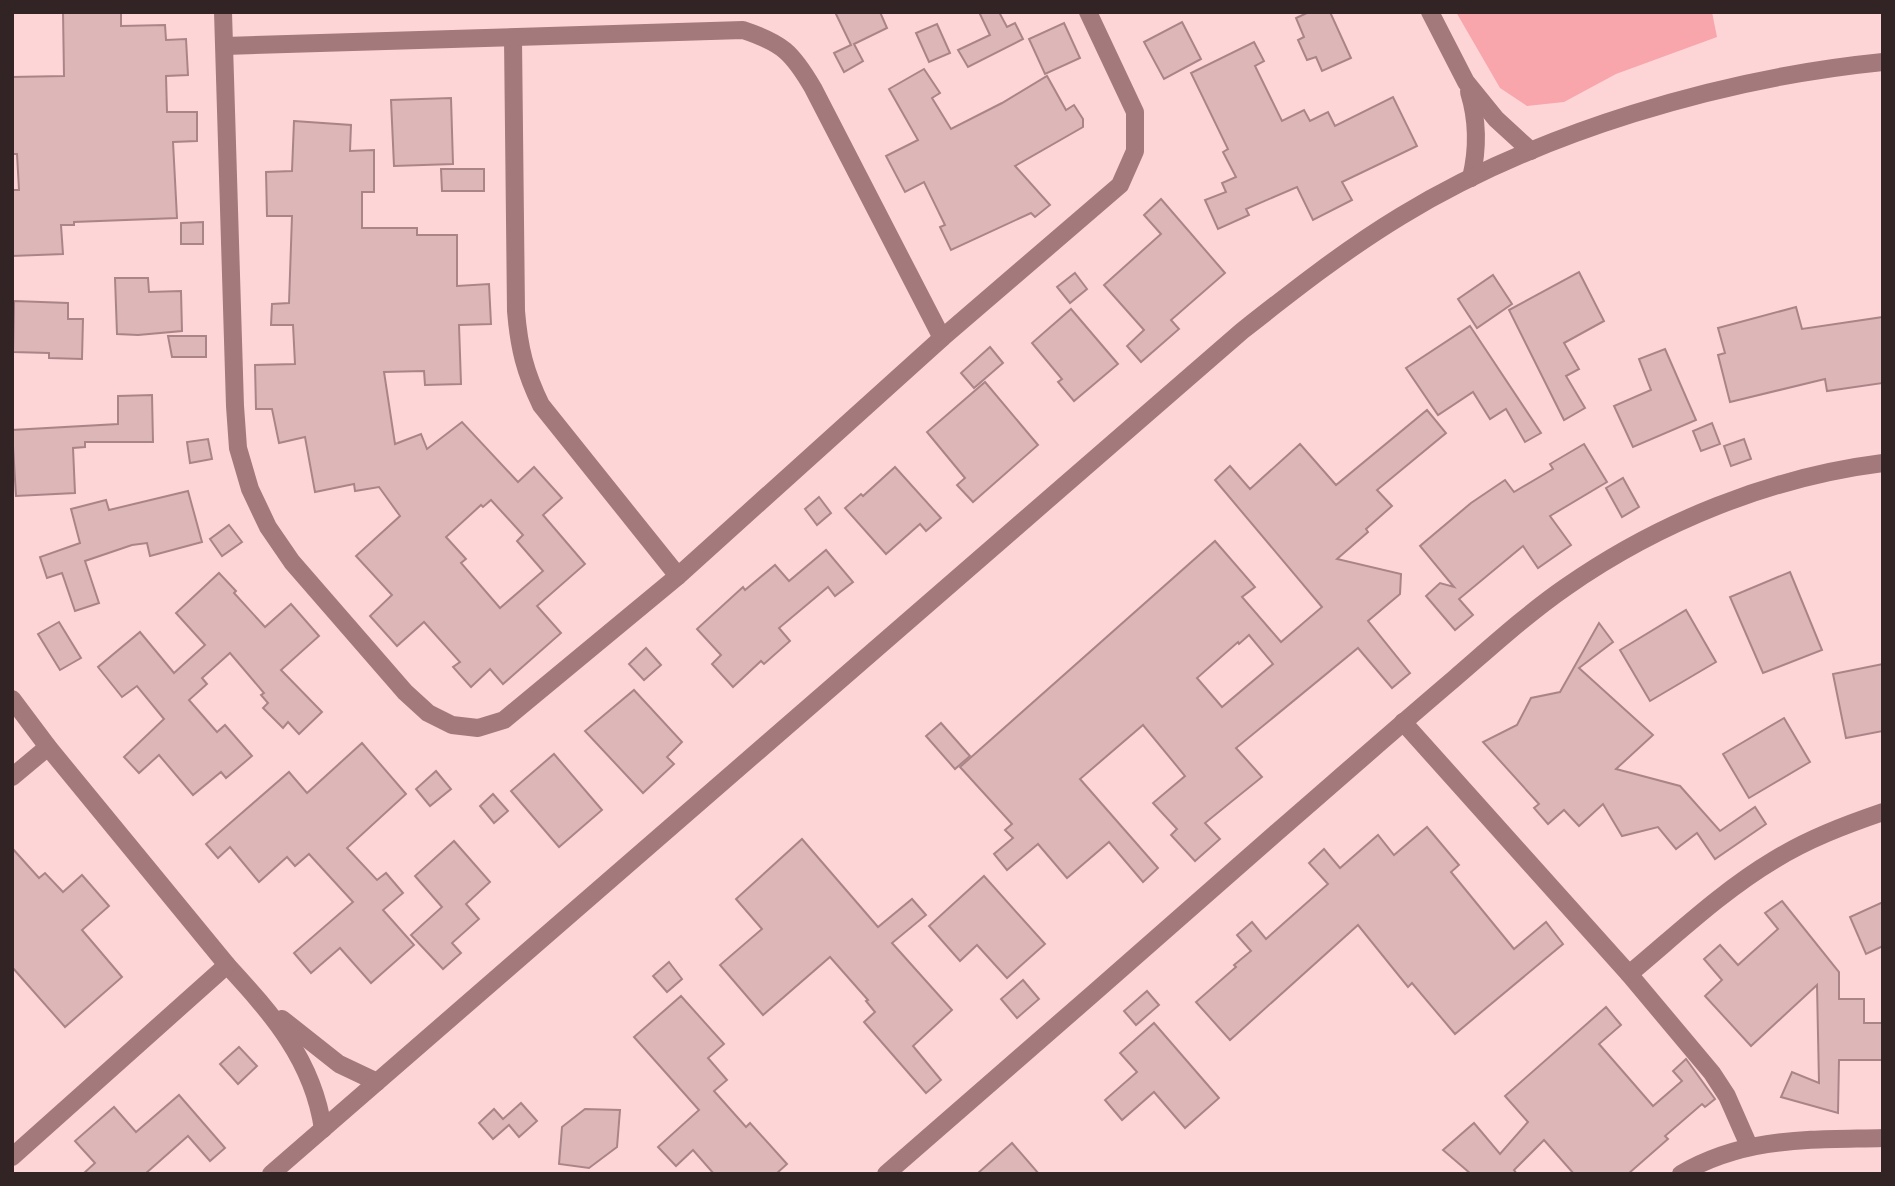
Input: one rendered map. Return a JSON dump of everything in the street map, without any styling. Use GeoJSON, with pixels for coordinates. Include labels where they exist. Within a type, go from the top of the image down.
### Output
{"type":"FeatureCollection","features":[{"type":"Feature","properties":{"kind":"street"},"geometry":{"type":"LineString","coordinates":[[223,12],[235,406],[238,448],[250,489],[268,527],[292,562],[405,691],[428,713],[452,725],[478,728],[504,720],[678,576],[942,338],[1120,185],[1135,151],[1135,113],[1087,12]]}},
{"type":"Feature","properties":{"kind":"street"},"geometry":{"type":"LineString","coordinates":[[1430,12],[1466,82],[1496,119],[1531,151]]}},
{"type":"Feature","properties":{"kind":"street"},"geometry":{"type":"LineString","coordinates":[[225,46],[743,30],[773,40],[797,60],[813,88],[942,338]]}},
{"type":"Feature","properties":{"kind":"street"},"geometry":{"type":"LineString","coordinates":[[513,39],[516,311],[518,344],[526,376],[541,405],[678,576]]}},
{"type":"Feature","properties":{"kind":"street"},"geometry":{"type":"LineString","coordinates":[[271,1174],[1242,331],[1320,269],[1402,215],[1471,178],[1581,131],[1675,101],[1772,79],[1883,62]]}},
{"type":"Feature","properties":{"kind":"street"},"geometry":{"type":"LineString","coordinates":[[1466,82],[1476,120],[1477,140],[1471,178]]}},
{"type":"Feature","properties":{"kind":"street"},"geometry":{"type":"LineString","coordinates":[[891,1172],[1403,722],[1505,635],[1567,587],[1633,545],[1704,511],[1778,484],[1854,466],[1883,463]]}},
{"type":"Feature","properties":{"kind":"street"},"geometry":{"type":"LineString","coordinates":[[12,699],[48,747],[253,994],[295,1049],[314,1086],[323,1129]]}},
{"type":"Feature","properties":{"kind":"street"},"geometry":{"type":"LineString","coordinates":[[1403,722],[1629,974],[1712,1073],[1727,1096],[1749,1146]]}},
{"type":"Feature","properties":{"kind":"street"},"geometry":{"type":"LineString","coordinates":[[12,777],[48,747]]}},
{"type":"Feature","properties":{"kind":"street"},"geometry":{"type":"LineString","coordinates":[[1629,974],[1773,860],[1828,831],[1883,812]]}},
{"type":"Feature","properties":{"kind":"street"},"geometry":{"type":"LineString","coordinates":[[12,1157],[227,965]]}},
{"type":"Feature","properties":{"kind":"street"},"geometry":{"type":"LineString","coordinates":[[253,994],[321,1052],[377,1082]]}},
{"type":"Feature","properties":{"kind":"street"},"geometry":{"type":"LineString","coordinates":[[1681,1174],[1704,1160],[1749,1146],[1883,1138]]}},
{"type":"Feature","properties":{"kind":"shaded area"},"geometry":{"type":"Polygon","coordinates":[[[1456,12],[1712,12],[1717,37],[1616,74],[1564,102],[1527,106],[1500,88],[1456,12]]]}},
{"type":"Feature","properties":{"kind":"building"},"geometry":{"type":"Polygon","coordinates":[[[63,12],[121,12],[121,26],[165,25],[166,40],[186,39],[188,75],[166,76],[167,112],[197,112],[197,141],[173,142],[177,218],[74,222],[74,225],[61,225],[63,254],[12,256],[12,190],[19,190],[17,154],[12,154],[12,77],[64,76],[63,12]]]}},
{"type":"Feature","properties":{"kind":"building"},"geometry":{"type":"Polygon","coordinates":[[[835,12],[880,12],[887,28],[854,44],[863,61],[844,72],[834,53],[851,45],[835,12]]]}},
{"type":"Feature","properties":{"kind":"building"},"geometry":{"type":"Polygon","coordinates":[[[979,12],[999,12],[1007,27],[1015,23],[1023,39],[968,67],[958,50],[990,35],[979,12]]]}},
{"type":"Feature","properties":{"kind":"building"},"geometry":{"type":"Polygon","coordinates":[[[1309,12],[1330,12],[1351,58],[1322,71],[1316,57],[1307,60],[1298,40],[1304,37],[1296,18],[1309,12]]]}},
{"type":"Feature","properties":{"kind":"building"},"geometry":{"type":"Polygon","coordinates":[[[1182,22],[1201,59],[1164,79],[1144,42],[1182,22]]]}},
{"type":"Feature","properties":{"kind":"building"},"geometry":{"type":"Polygon","coordinates":[[[1064,23],[1080,58],[1045,74],[1029,39],[1064,23]]]}},
{"type":"Feature","properties":{"kind":"building"},"geometry":{"type":"Polygon","coordinates":[[[937,24],[950,53],[929,62],[916,33],[937,24]]]}},
{"type":"Feature","properties":{"kind":"building"},"geometry":{"type":"Polygon","coordinates":[[[1254,42],[1264,61],[1255,66],[1282,121],[1304,110],[1310,121],[1328,112],[1335,126],[1393,97],[1417,146],[1342,182],[1352,200],[1313,220],[1297,187],[1246,209],[1249,215],[1218,229],[1205,200],[1226,192],[1222,183],[1236,177],[1223,152],[1228,149],[1191,73],[1254,42]]]}},
{"type":"Feature","properties":{"kind":"building"},"geometry":{"type":"Polygon","coordinates":[[[924,69],[940,93],[932,98],[951,129],[1047,76],[1066,110],[1074,105],[1083,119],[1083,127],[1015,166],[1050,205],[1035,217],[1031,213],[951,250],[940,227],[945,225],[924,182],[905,192],[886,156],[918,140],[889,89],[924,69]]]}},
{"type":"Feature","properties":{"kind":"building"},"geometry":{"type":"Polygon","coordinates":[[[451,98],[453,164],[394,166],[391,100],[451,98]]]}},
{"type":"Feature","properties":{"kind":"building"},"geometry":{"type":"Polygon","coordinates":[[[294,121],[351,125],[350,151],[374,150],[374,192],[362,192],[362,228],[417,228],[417,235],[457,235],[457,286],[489,284],[491,324],[459,325],[461,384],[425,385],[424,371],[384,372],[395,444],[421,434],[427,449],[462,422],[518,482],[534,467],[562,498],[543,515],[585,564],[537,606],[561,633],[503,684],[490,669],[471,687],[453,667],[460,662],[424,622],[397,646],[370,616],[392,595],[356,556],[400,516],[379,487],[355,491],[354,484],[315,492],[305,437],[279,443],[272,409],[256,409],[255,365],[295,364],[293,325],[271,325],[272,304],[289,303],[292,216],[267,216],[266,172],[292,171],[294,121]],[[491,500],[483,507],[481,505],[446,537],[466,559],[461,563],[500,608],[543,571],[517,541],[523,535],[491,500]]]}},
{"type":"Feature","properties":{"kind":"building"},"geometry":{"type":"Polygon","coordinates":[[[441,169],[484,169],[484,191],[442,191],[441,169]]]}},
{"type":"Feature","properties":{"kind":"building"},"geometry":{"type":"Polygon","coordinates":[[[1161,199],[1225,273],[1171,320],[1179,329],[1141,362],[1127,346],[1144,330],[1104,285],[1161,234],[1144,215],[1161,199]]]}},
{"type":"Feature","properties":{"kind":"building"},"geometry":{"type":"Polygon","coordinates":[[[203,222],[203,244],[181,244],[181,223],[203,222]]]}},
{"type":"Feature","properties":{"kind":"building"},"geometry":{"type":"Polygon","coordinates":[[[1579,272],[1604,321],[1564,343],[1579,369],[1566,376],[1585,408],[1564,420],[1509,310],[1579,272]]]}},
{"type":"Feature","properties":{"kind":"building"},"geometry":{"type":"Polygon","coordinates":[[[1075,273],[1087,289],[1070,303],[1057,287],[1075,273]]]}},
{"type":"Feature","properties":{"kind":"building"},"geometry":{"type":"Polygon","coordinates":[[[1493,275],[1512,304],[1477,328],[1458,299],[1493,275]]]}},
{"type":"Feature","properties":{"kind":"building"},"geometry":{"type":"Polygon","coordinates":[[[115,278],[148,278],[149,292],[181,291],[182,331],[117,334],[115,278]]]}},
{"type":"Feature","properties":{"kind":"building"},"geometry":{"type":"Polygon","coordinates":[[[14,301],[68,303],[68,319],[83,319],[82,359],[49,358],[49,353],[13,352],[14,301]]]}},
{"type":"Feature","properties":{"kind":"building"},"geometry":{"type":"Polygon","coordinates":[[[1796,307],[1802,329],[1883,317],[1883,383],[1827,391],[1825,379],[1730,402],[1718,355],[1725,353],[1718,328],[1796,307]]]}},
{"type":"Feature","properties":{"kind":"building"},"geometry":{"type":"Polygon","coordinates":[[[1071,309],[1118,364],[1074,401],[1058,382],[1062,379],[1032,343],[1071,309]]]}},
{"type":"Feature","properties":{"kind":"building"},"geometry":{"type":"Polygon","coordinates":[[[1470,326],[1541,433],[1525,442],[1506,409],[1490,419],[1473,392],[1438,415],[1406,368],[1470,326]]]}},
{"type":"Feature","properties":{"kind":"building"},"geometry":{"type":"Polygon","coordinates":[[[168,336],[206,336],[206,357],[172,357],[168,336]]]}},
{"type":"Feature","properties":{"kind":"building"},"geometry":{"type":"Polygon","coordinates":[[[990,347],[1003,363],[974,388],[961,373],[990,347]]]}},
{"type":"Feature","properties":{"kind":"building"},"geometry":{"type":"Polygon","coordinates":[[[1665,349],[1696,420],[1633,447],[1614,406],[1651,390],[1639,359],[1665,349]]]}},
{"type":"Feature","properties":{"kind":"building"},"geometry":{"type":"Polygon","coordinates":[[[985,382],[1038,445],[973,502],[957,485],[965,478],[927,432],[985,382]]]}},
{"type":"Feature","properties":{"kind":"building"},"geometry":{"type":"Polygon","coordinates":[[[152,395],[153,442],[85,442],[85,447],[73,448],[75,493],[16,496],[12,430],[118,424],[118,396],[152,395]]]}},
{"type":"Feature","properties":{"kind":"building"},"geometry":{"type":"Polygon","coordinates":[[[1427,410],[1446,433],[1377,490],[1392,506],[1337,559],[1401,574],[1400,594],[1368,621],[1410,673],[1392,688],[1358,648],[1236,748],[1262,777],[1205,823],[1220,839],[1195,861],[1171,835],[1177,829],[1153,803],[1185,776],[1143,725],[1080,779],[1158,868],[1143,882],[1109,842],[1067,878],[1038,844],[1007,870],[994,854],[1013,838],[1005,830],[1012,824],[960,767],[1215,541],[1255,587],[1242,597],[1281,642],[1322,607],[1215,480],[1230,466],[1250,489],[1300,444],[1336,485],[1427,410]],[[1249,635],[1197,678],[1222,707],[1273,664],[1249,635]]]}},
{"type":"Feature","properties":{"kind":"building"},"geometry":{"type":"Polygon","coordinates":[[[1712,423],[1720,444],[1701,451],[1693,431],[1712,423]]]}},
{"type":"Feature","properties":{"kind":"building"},"geometry":{"type":"Polygon","coordinates":[[[208,439],[212,459],[190,463],[187,442],[208,439]]]}},
{"type":"Feature","properties":{"kind":"building"},"geometry":{"type":"Polygon","coordinates":[[[1744,439],[1751,459],[1731,466],[1724,446],[1744,439]]]}},
{"type":"Feature","properties":{"kind":"building"},"geometry":{"type":"Polygon","coordinates":[[[1584,444],[1607,482],[1550,516],[1571,545],[1538,568],[1523,546],[1459,599],[1473,615],[1455,630],[1426,596],[1440,583],[1454,587],[1420,546],[1471,503],[1505,480],[1514,492],[1553,469],[1550,464],[1584,444]]]}},
{"type":"Feature","properties":{"kind":"building"},"geometry":{"type":"Polygon","coordinates":[[[895,467],[941,518],[926,531],[920,524],[886,554],[845,508],[861,494],[863,496],[895,467]]]}},
{"type":"Feature","properties":{"kind":"building"},"geometry":{"type":"Polygon","coordinates":[[[1623,478],[1639,507],[1622,517],[1606,488],[1623,478]]]}},
{"type":"Feature","properties":{"kind":"building"},"geometry":{"type":"Polygon","coordinates":[[[188,491],[202,542],[150,556],[147,543],[132,545],[85,561],[99,603],[75,611],[62,573],[47,578],[40,557],[80,543],[71,509],[106,500],[109,510],[188,491]]]}},
{"type":"Feature","properties":{"kind":"building"},"geometry":{"type":"Polygon","coordinates":[[[819,497],[831,513],[817,525],[805,509],[819,497]]]}},
{"type":"Feature","properties":{"kind":"building"},"geometry":{"type":"Polygon","coordinates":[[[229,525],[242,542],[222,556],[210,539],[229,525]]]}},
{"type":"Feature","properties":{"kind":"building"},"geometry":{"type":"Polygon","coordinates":[[[826,550],[853,582],[835,596],[828,587],[779,628],[790,641],[764,664],[761,661],[733,687],[712,664],[721,655],[697,629],[743,587],[745,590],[775,565],[789,581],[826,550]]]}},
{"type":"Feature","properties":{"kind":"building"},"geometry":{"type":"Polygon","coordinates":[[[1790,572],[1822,650],[1763,673],[1730,597],[1790,572]]]}},
{"type":"Feature","properties":{"kind":"building"},"geometry":{"type":"Polygon","coordinates":[[[219,573],[265,627],[291,604],[319,636],[281,670],[322,712],[299,734],[288,722],[283,728],[263,708],[268,703],[261,695],[264,693],[230,653],[202,678],[207,684],[189,700],[217,732],[225,725],[252,756],[226,778],[221,772],[193,795],[159,755],[139,773],[124,757],[164,719],[137,686],[122,697],[98,667],[140,632],[174,673],[205,645],[176,613],[219,573]]]}},
{"type":"Feature","properties":{"kind":"building"},"geometry":{"type":"Polygon","coordinates":[[[1686,610],[1716,662],[1650,701],[1620,650],[1686,610]]]}},
{"type":"Feature","properties":{"kind":"building"},"geometry":{"type":"Polygon","coordinates":[[[59,622],[81,658],[60,670],[38,634],[59,622]]]}},
{"type":"Feature","properties":{"kind":"building"},"geometry":{"type":"Polygon","coordinates":[[[1599,623],[1613,642],[1579,668],[1653,735],[1616,769],[1680,786],[1720,831],[1755,807],[1766,824],[1715,859],[1697,833],[1676,849],[1658,827],[1622,836],[1603,804],[1579,826],[1564,810],[1548,824],[1534,808],[1539,804],[1483,742],[1517,725],[1531,698],[1560,692],[1599,623]]]}},
{"type":"Feature","properties":{"kind":"building"},"geometry":{"type":"Polygon","coordinates":[[[646,648],[661,665],[644,680],[629,664],[646,648]]]}},
{"type":"Feature","properties":{"kind":"building"},"geometry":{"type":"Polygon","coordinates":[[[1883,664],[1883,731],[1846,738],[1833,674],[1883,664]]]}},
{"type":"Feature","properties":{"kind":"building"},"geometry":{"type":"Polygon","coordinates":[[[634,690],[682,742],[667,757],[674,764],[643,793],[585,731],[634,690]]]}},
{"type":"Feature","properties":{"kind":"building"},"geometry":{"type":"Polygon","coordinates":[[[1784,718],[1810,762],[1749,798],[1723,754],[1784,718]]]}},
{"type":"Feature","properties":{"kind":"building"},"geometry":{"type":"Polygon","coordinates":[[[941,723],[970,756],[955,769],[926,736],[941,723]]]}},
{"type":"Feature","properties":{"kind":"building"},"geometry":{"type":"Polygon","coordinates":[[[362,743],[406,794],[347,848],[377,880],[386,873],[403,893],[383,910],[414,945],[371,983],[340,948],[311,973],[294,953],[353,902],[309,854],[295,866],[287,857],[259,882],[230,847],[218,858],[206,844],[289,772],[307,793],[362,743]]]}},
{"type":"Feature","properties":{"kind":"building"},"geometry":{"type":"Polygon","coordinates":[[[554,754],[602,810],[559,847],[511,791],[554,754]]]}},
{"type":"Feature","properties":{"kind":"building"},"geometry":{"type":"Polygon","coordinates":[[[436,771],[451,789],[430,806],[416,789],[436,771]]]}},
{"type":"Feature","properties":{"kind":"building"},"geometry":{"type":"Polygon","coordinates":[[[493,794],[508,811],[494,823],[480,806],[493,794]]]}},
{"type":"Feature","properties":{"kind":"building"},"geometry":{"type":"Polygon","coordinates":[[[1427,827],[1459,865],[1451,872],[1514,949],[1546,922],[1563,944],[1455,1034],[1412,983],[1408,987],[1358,925],[1230,1040],[1196,1002],[1251,951],[1237,935],[1252,922],[1266,939],[1328,884],[1309,863],[1324,849],[1340,868],[1378,835],[1394,855],[1427,827]]]}},
{"type":"Feature","properties":{"kind":"building"},"geometry":{"type":"Polygon","coordinates":[[[802,839],[878,927],[912,899],[926,915],[892,943],[952,1010],[913,1046],[941,1080],[926,1093],[864,1022],[875,1012],[866,1001],[868,1000],[830,957],[763,1015],[720,965],[762,929],[736,899],[802,839]]]}},
{"type":"Feature","properties":{"kind":"building"},"geometry":{"type":"Polygon","coordinates":[[[454,841],[490,882],[466,904],[479,919],[452,943],[461,953],[443,969],[411,935],[442,907],[415,876],[454,841]]]}},
{"type":"Feature","properties":{"kind":"building"},"geometry":{"type":"Polygon","coordinates":[[[12,848],[39,878],[45,873],[63,892],[82,875],[109,906],[82,930],[122,977],[65,1027],[12,967],[12,848]]]}},
{"type":"Feature","properties":{"kind":"building"},"geometry":{"type":"Polygon","coordinates":[[[984,876],[1045,944],[1007,978],[977,945],[960,961],[929,926],[984,876]]]}},
{"type":"Feature","properties":{"kind":"building"},"geometry":{"type":"Polygon","coordinates":[[[1782,901],[1839,972],[1839,999],[1864,999],[1864,1023],[1883,1023],[1883,1060],[1839,1060],[1838,1113],[1781,1097],[1792,1072],[1819,1083],[1817,985],[1751,1046],[1705,996],[1722,980],[1704,959],[1720,945],[1738,965],[1778,929],[1765,913],[1782,901]]]}},
{"type":"Feature","properties":{"kind":"building"},"geometry":{"type":"Polygon","coordinates":[[[1883,902],[1883,946],[1866,954],[1850,917],[1883,902]]]}},
{"type":"Feature","properties":{"kind":"building"},"geometry":{"type":"Polygon","coordinates":[[[669,962],[682,979],[667,992],[653,976],[669,962]]]}},
{"type":"Feature","properties":{"kind":"building"},"geometry":{"type":"Polygon","coordinates":[[[1023,980],[1039,999],[1017,1018],[1001,999],[1023,980]]]}},
{"type":"Feature","properties":{"kind":"building"},"geometry":{"type":"Polygon","coordinates":[[[1147,991],[1159,1005],[1136,1025],[1124,1011],[1147,991]]]}},
{"type":"Feature","properties":{"kind":"building"},"geometry":{"type":"Polygon","coordinates":[[[681,996],[724,1044],[708,1058],[727,1080],[714,1091],[746,1127],[750,1123],[787,1164],[776,1174],[714,1174],[693,1150],[676,1166],[658,1147],[699,1110],[634,1037],[681,996]]]}},
{"type":"Feature","properties":{"kind":"building"},"geometry":{"type":"Polygon","coordinates":[[[1606,1007],[1621,1025],[1599,1044],[1653,1106],[1682,1081],[1673,1071],[1686,1059],[1715,1099],[1705,1107],[1702,1104],[1665,1136],[1668,1139],[1628,1174],[1574,1174],[1544,1140],[1514,1170],[1517,1174],[1471,1174],[1443,1150],[1474,1123],[1500,1154],[1528,1122],[1505,1096],[1606,1007]]]}},
{"type":"Feature","properties":{"kind":"building"},"geometry":{"type":"Polygon","coordinates":[[[1154,1023],[1219,1098],[1185,1128],[1154,1092],[1122,1120],[1105,1100],[1137,1072],[1120,1053],[1154,1023]]]}},
{"type":"Feature","properties":{"kind":"building"},"geometry":{"type":"Polygon","coordinates":[[[239,1047],[257,1066],[238,1084],[220,1064],[239,1047]]]}},
{"type":"Feature","properties":{"kind":"building"},"geometry":{"type":"Polygon","coordinates":[[[179,1095],[225,1148],[210,1161],[188,1136],[145,1174],[83,1174],[95,1163],[75,1141],[114,1107],[136,1132],[179,1095]]]}},
{"type":"Feature","properties":{"kind":"building"},"geometry":{"type":"Polygon","coordinates":[[[521,1103],[537,1121],[519,1137],[509,1125],[493,1139],[479,1123],[494,1109],[503,1119],[521,1103]]]}},
{"type":"Feature","properties":{"kind":"building"},"geometry":{"type":"Polygon","coordinates":[[[585,1109],[620,1110],[617,1147],[589,1168],[559,1164],[562,1127],[585,1109]]]}},
{"type":"Feature","properties":{"kind":"building"},"geometry":{"type":"Polygon","coordinates":[[[1012,1143],[1039,1174],[977,1174],[1012,1143]]]}}]}
